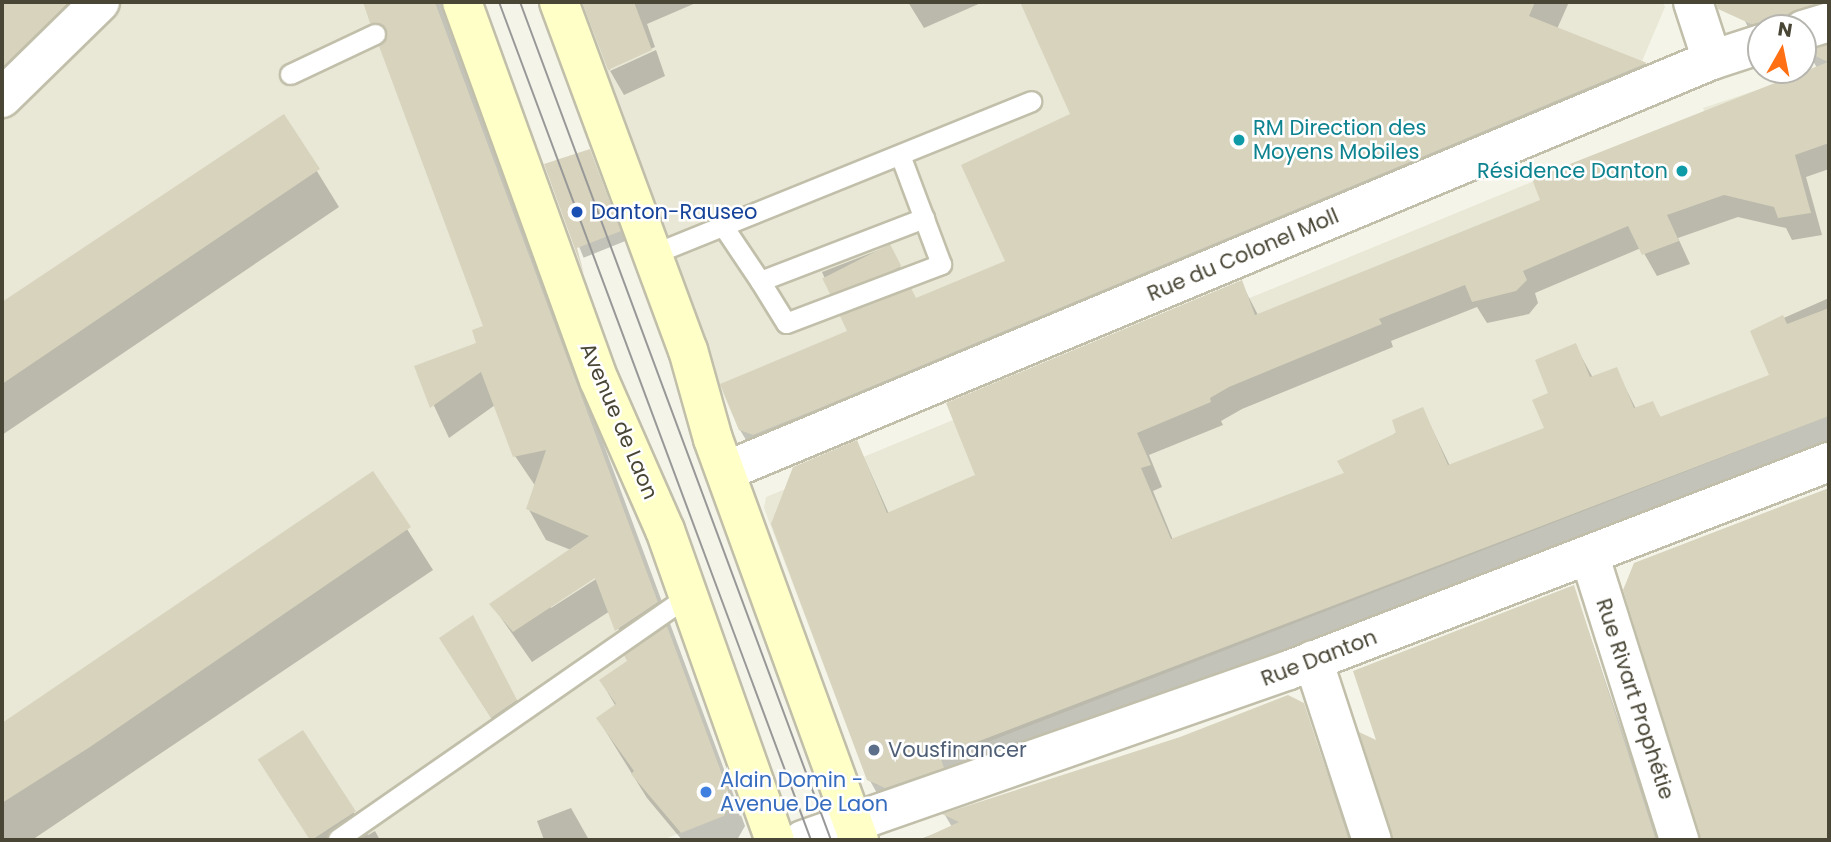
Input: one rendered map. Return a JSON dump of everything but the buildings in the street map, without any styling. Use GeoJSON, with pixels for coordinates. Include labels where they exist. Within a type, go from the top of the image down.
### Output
{"type":"FeatureCollection","features":[{"type":"Feature","properties":{"kind":"main road","name":"Avenue de Laon"},"geometry":{"type":"LineString","coordinates":[[462,2],[599,380],[637,459],[775,840]]}},
{"type":"Feature","properties":{"kind":"main road"},"geometry":{"type":"LineString","coordinates":[[559,2],[653,254],[726,471],[856,832]]}},
{"type":"Feature","properties":{"kind":"street"},"geometry":{"type":"LineString","coordinates":[[2,98],[100,2]]}},
{"type":"Feature","properties":{"kind":"street"},"geometry":{"type":"LineString","coordinates":[[1693,2],[1712,60]]}},
{"type":"Feature","properties":{"kind":"street","name":"Rue du Colonel Moll"},"geometry":{"type":"LineString","coordinates":[[726,471],[1712,60],[1747,49]]}},
{"type":"Feature","properties":{"kind":"street","name":"Rue Danton"},"geometry":{"type":"LineString","coordinates":[[803,840],[856,832],[1590,557],[1829,462]]}},
{"type":"Feature","properties":{"kind":"street","name":"Rue Rivart Prophétie"},"geometry":{"type":"LineString","coordinates":[[1590,557],[1679,840]]}},
{"type":"Feature","properties":{"kind":"street"},"geometry":{"type":"LineString","coordinates":[[1313,660],[1372,840]]}},
{"type":"Feature","properties":{"kind":"lane"},"geometry":{"type":"LineString","coordinates":[[290,74],[375,34]]}},
{"type":"Feature","properties":{"kind":"lane"},"geometry":{"type":"LineString","coordinates":[[653,254],[1031,101]]}},
{"type":"Feature","properties":{"kind":"lane"},"geometry":{"type":"LineString","coordinates":[[723,226],[786,323],[941,264],[900,155]]}},
{"type":"Feature","properties":{"kind":"lane"},"geometry":{"type":"LineString","coordinates":[[760,281],[924,218]]}},
{"type":"Feature","properties":{"kind":"lane"},"geometry":{"type":"LineString","coordinates":[[338,839],[688,596]]}},
{"type":"Feature","properties":{"kind":"shaded area"},"geometry":{"type":"Polygon","coordinates":[[[2,2],[435,2],[732,801],[724,816],[662,840],[2,840],[2,2]]]}},
{"type":"Feature","properties":{"kind":"shaded area"},"geometry":{"type":"Polygon","coordinates":[[[579,2],[1663,2],[1665,7],[1640,66],[753,435],[739,430],[719,385],[579,2]]]}},
{"type":"Feature","properties":{"kind":"shaded area"},"geometry":{"type":"Polygon","coordinates":[[[1829,66],[1829,416],[877,785],[867,780],[764,508],[766,497],[1680,121],[1693,147],[1714,139],[1703,108],[1775,84],[1817,84],[1817,70],[1829,66]]]}},
{"type":"Feature","properties":{"kind":"tram line"},"geometry":{"type":"LineString","coordinates":[[499,2],[811,840]]}},
{"type":"Feature","properties":{"kind":"tram line"},"geometry":{"type":"LineString","coordinates":[[520,2],[831,840]]}},
{"type":"Feature","properties":{"kind":"place","name":"RM Direction des Moyens Mobiles"},"geometry":{"type":"Point","coordinates":[1239,140]}},
{"type":"Feature","properties":{"kind":"place","name":"Résidence Danton"},"geometry":{"type":"Point","coordinates":[1682,171]}},
{"type":"Feature","properties":{"kind":"place","name":"Danton-Rauseo"},"geometry":{"type":"Point","coordinates":[577,212]}},
{"type":"Feature","properties":{"kind":"place","name":"Vousfinancer"},"geometry":{"type":"Point","coordinates":[874,750]}},
{"type":"Feature","properties":{"kind":"place","name":"Alain Domin - Avenue De Laon"},"geometry":{"type":"Point","coordinates":[706,792]}}]}
